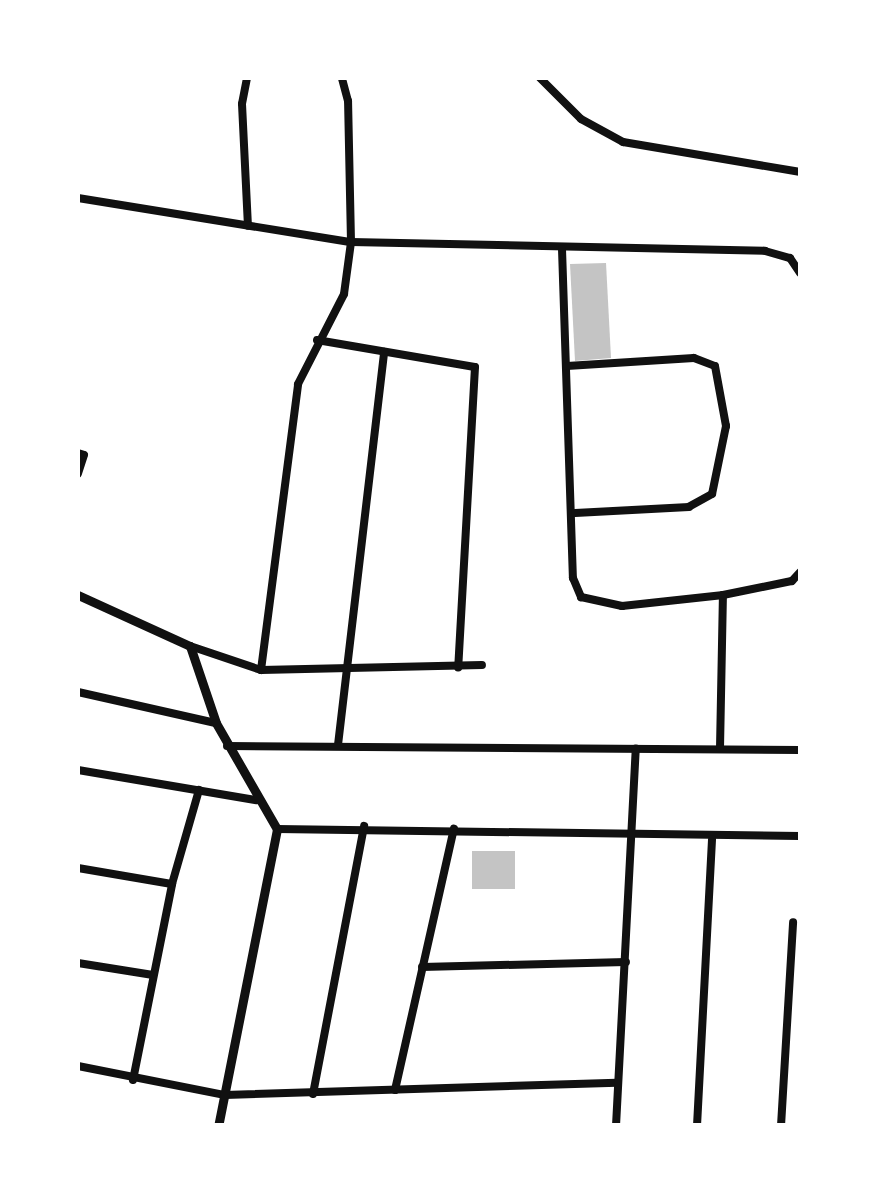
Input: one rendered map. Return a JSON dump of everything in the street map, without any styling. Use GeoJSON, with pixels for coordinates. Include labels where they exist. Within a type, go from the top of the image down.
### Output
{"type":"FeatureCollection","features":[{"type":"Feature","properties":{"kind":"street"},"geometry":{"type":"LineString","coordinates":[[247,78],[242,104],[248,226]]}},
{"type":"Feature","properties":{"kind":"street"},"geometry":{"type":"LineString","coordinates":[[261,670],[298,384],[316,340],[344,294],[351,242],[342,78]]}},
{"type":"Feature","properties":{"kind":"street"},"geometry":{"type":"LineString","coordinates":[[540,78],[581,120],[623,142],[800,172]]}},
{"type":"Feature","properties":{"kind":"street"},"geometry":{"type":"LineString","coordinates":[[78,198],[351,242],[766,251],[790,258],[800,274]]}},
{"type":"Feature","properties":{"kind":"street"},"geometry":{"type":"LineString","coordinates":[[562,248],[576,513],[573,578],[593,604],[722,596],[792,581],[800,572]]}},
{"type":"Feature","properties":{"kind":"street"},"geometry":{"type":"LineString","coordinates":[[316,340],[475,367],[458,668]]}},
{"type":"Feature","properties":{"kind":"street"},"geometry":{"type":"LineString","coordinates":[[338,746],[384,352]]}},
{"type":"Feature","properties":{"kind":"street"},"geometry":{"type":"LineString","coordinates":[[567,366],[694,358],[715,366],[726,426],[712,494],[689,507],[576,513]]}},
{"type":"Feature","properties":{"kind":"street"},"geometry":{"type":"LineString","coordinates":[[78,452],[84,455],[78,474]]}},
{"type":"Feature","properties":{"kind":"street"},"geometry":{"type":"LineString","coordinates":[[78,595],[190,646],[261,670],[482,665]]}},
{"type":"Feature","properties":{"kind":"street"},"geometry":{"type":"LineString","coordinates":[[720,748],[722,596]]}},
{"type":"Feature","properties":{"kind":"street"},"geometry":{"type":"LineString","coordinates":[[190,646],[216,723],[256,800],[277,829],[218,1126]]}},
{"type":"Feature","properties":{"kind":"street"},"geometry":{"type":"LineString","coordinates":[[78,692],[216,723]]}},
{"type":"Feature","properties":{"kind":"street"},"geometry":{"type":"LineString","coordinates":[[227,746],[800,750]]}},
{"type":"Feature","properties":{"kind":"street"},"geometry":{"type":"LineString","coordinates":[[616,1126],[636,749]]}},
{"type":"Feature","properties":{"kind":"street"},"geometry":{"type":"LineString","coordinates":[[78,770],[256,800]]}},
{"type":"Feature","properties":{"kind":"street"},"geometry":{"type":"LineString","coordinates":[[133,1080],[172,884],[199,790]]}},
{"type":"Feature","properties":{"kind":"street"},"geometry":{"type":"LineString","coordinates":[[277,829],[364,826],[712,839],[800,836]]}},
{"type":"Feature","properties":{"kind":"street"},"geometry":{"type":"LineString","coordinates":[[313,1094],[364,826]]}},
{"type":"Feature","properties":{"kind":"street"},"geometry":{"type":"LineString","coordinates":[[395,1090],[454,829]]}},
{"type":"Feature","properties":{"kind":"street"},"geometry":{"type":"LineString","coordinates":[[698,1126],[712,839]]}},
{"type":"Feature","properties":{"kind":"street"},"geometry":{"type":"LineString","coordinates":[[78,868],[172,884]]}},
{"type":"Feature","properties":{"kind":"street"},"geometry":{"type":"LineString","coordinates":[[781,1126],[793,922]]}},
{"type":"Feature","properties":{"kind":"street"},"geometry":{"type":"LineString","coordinates":[[422,967],[626,962]]}},
{"type":"Feature","properties":{"kind":"street"},"geometry":{"type":"LineString","coordinates":[[78,963],[154,975]]}},
{"type":"Feature","properties":{"kind":"street"},"geometry":{"type":"LineString","coordinates":[[78,1066],[133,1080],[226,1095],[617,1083]]}},
{"type":"Feature","properties":{"kind":"building"},"geometry":{"type":"Polygon","coordinates":[[[606,263],[611,358],[575,361],[570,264],[606,263]]]}},
{"type":"Feature","properties":{"kind":"building"},"geometry":{"type":"Polygon","coordinates":[[[472,851],[515,851],[515,889],[472,889],[472,851]]]}}]}
